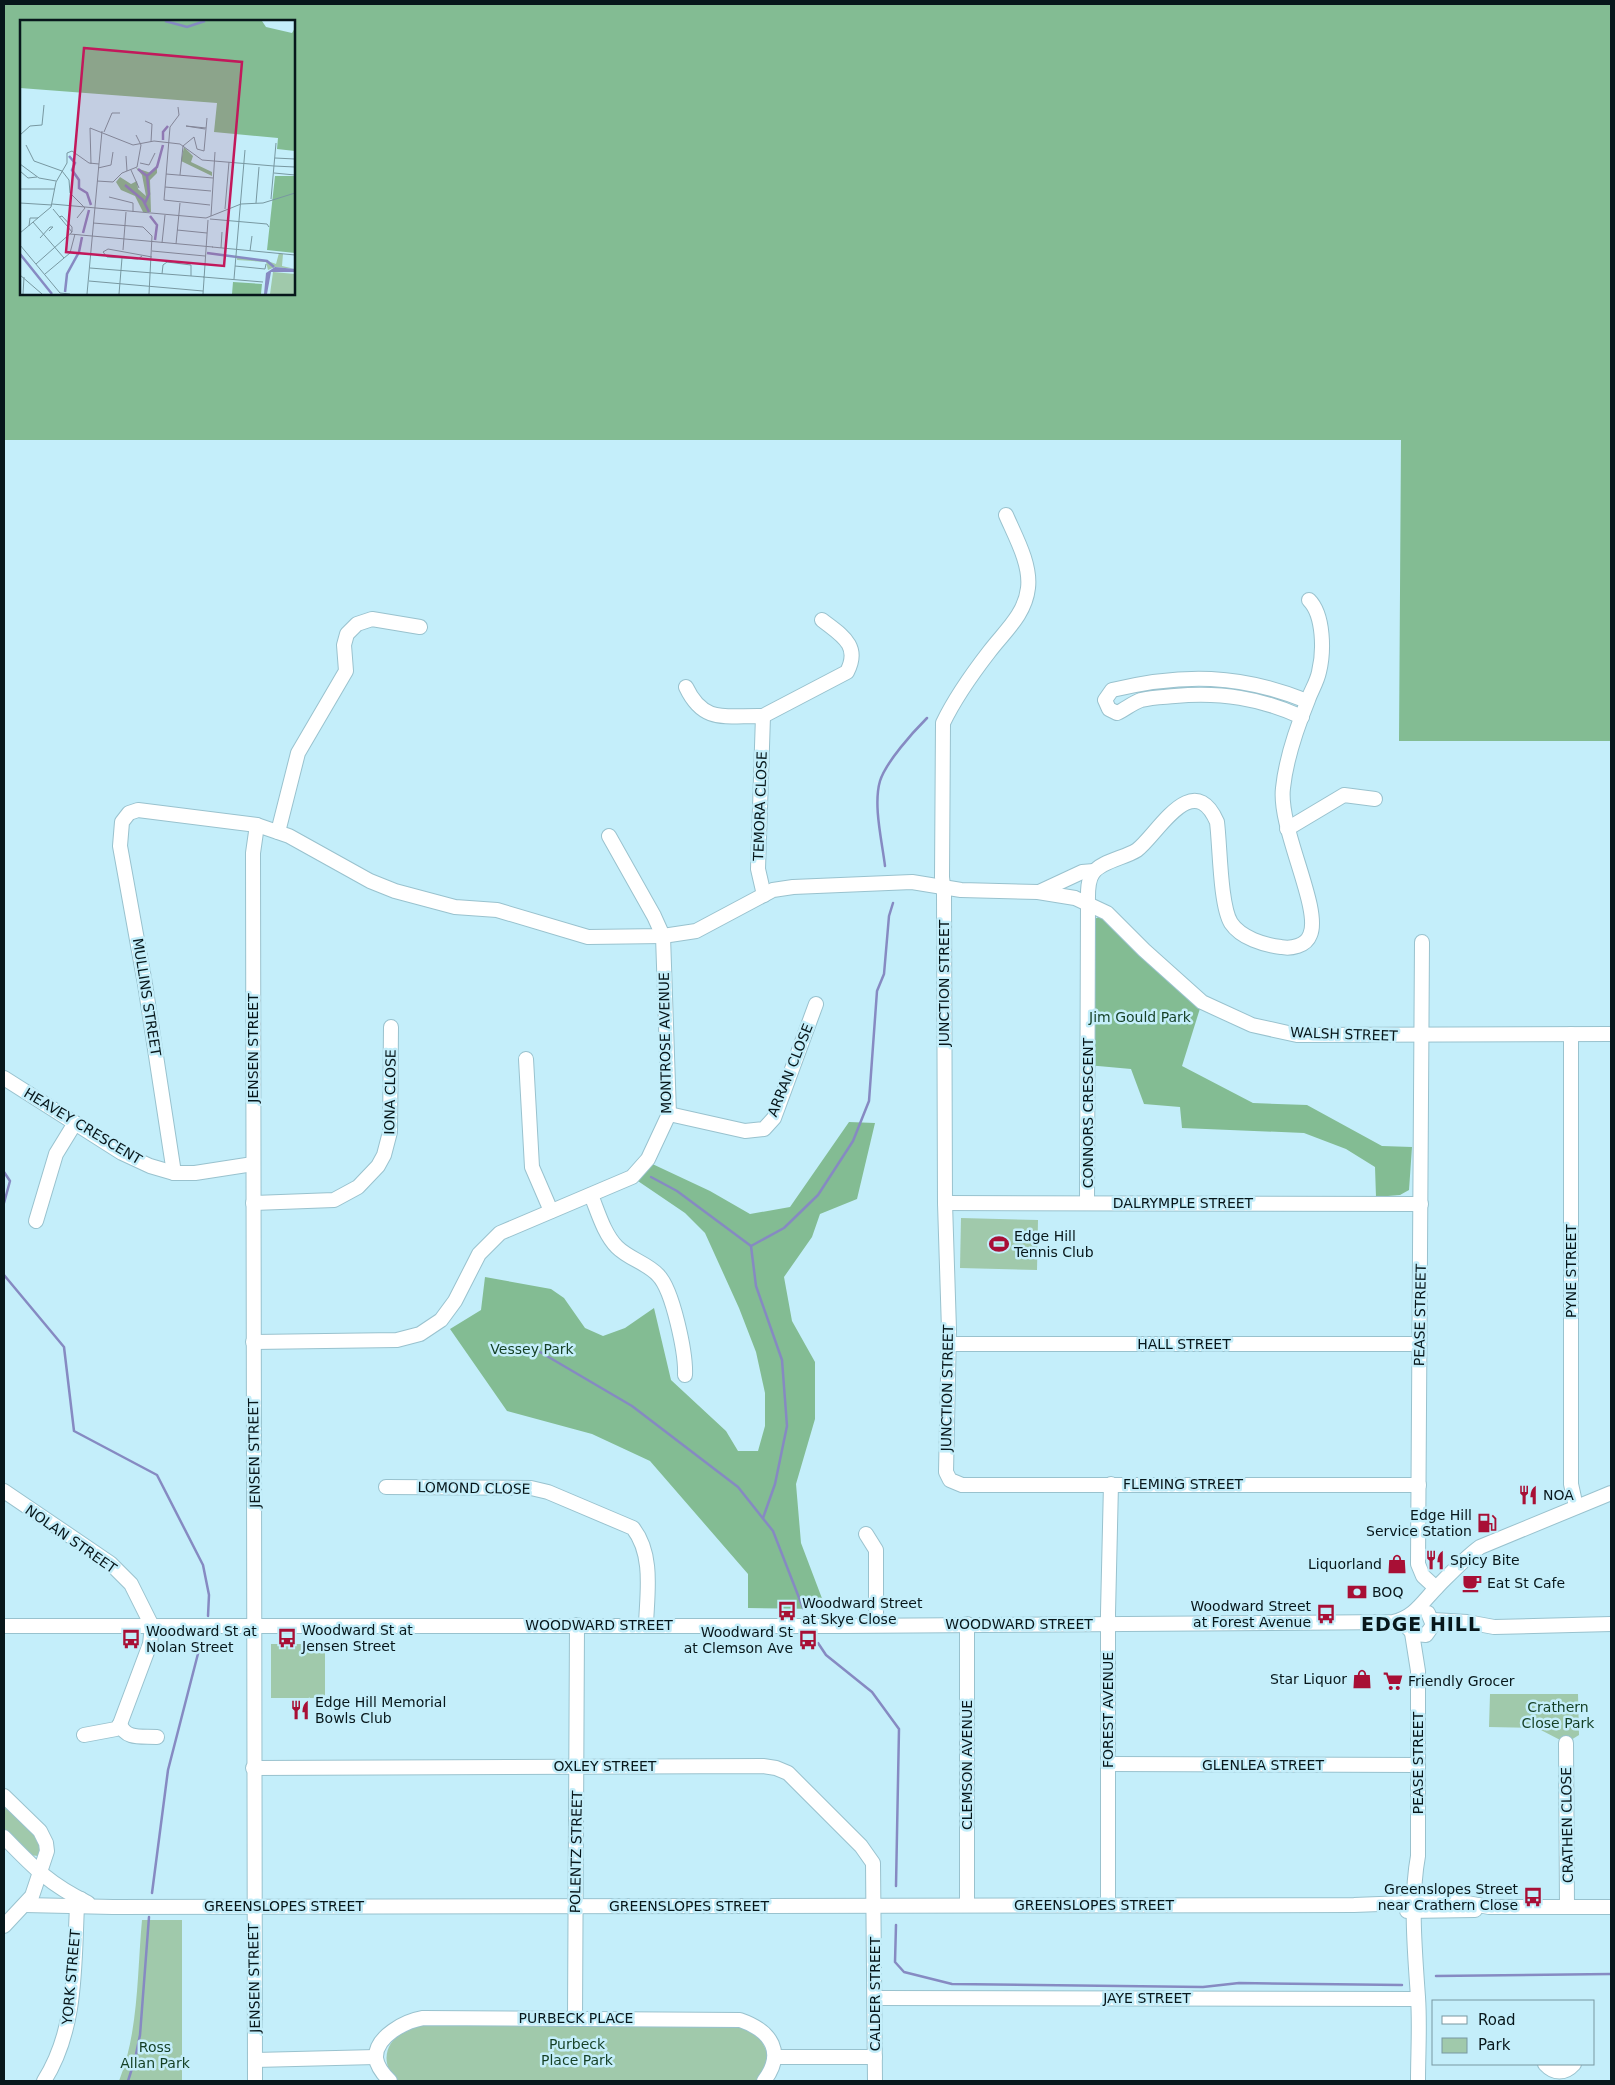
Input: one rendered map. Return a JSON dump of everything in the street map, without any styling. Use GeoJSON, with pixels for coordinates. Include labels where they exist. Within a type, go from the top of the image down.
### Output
{"type":"FeatureCollection","features":[{"type":"Feature","properties":{"kind":"street","name":"JUNCTION STREET"},"geometry":{"type":"LineString","coordinates":[[950,1480],[945,1464],[949,1344],[945,1203],[943,723],[951,708],[990,652],[1018,617],[1025,602],[1028,587],[1026,571],[1006,515]]}},
{"type":"Feature","properties":{"kind":"street"},"geometry":{"type":"LineString","coordinates":[[1038,892],[1082,872],[1094,871],[1136,850],[1173,810],[1189,803],[1202,804],[1213,813],[1217,822],[1225,907],[1230,922],[1240,932],[1255,940],[1278,947],[1293,947],[1307,941],[1310,936],[1313,920],[1287,829],[1283,806],[1283,787],[1302,716],[1320,672],[1322,634],[1318,612],[1309,600]]}},
{"type":"Feature","properties":{"kind":"street"},"geometry":{"type":"LineString","coordinates":[[278,832],[298,753],[346,671],[344,645],[347,634],[361,621],[372,619],[420,627]]}},
{"type":"Feature","properties":{"kind":"street"},"geometry":{"type":"LineString","coordinates":[[686,687],[697,706],[708,714],[763,716],[846,672],[852,658],[849,643],[822,620]]}},
{"type":"Feature","properties":{"kind":"street"},"geometry":{"type":"LineString","coordinates":[[1302,716],[1276,705],[1226,694],[1201,694],[1147,699],[1136,702],[1117,712],[1109,709],[1105,700],[1112,690],[1135,684],[1201,677],[1257,684],[1308,701]]}},
{"type":"Feature","properties":{"kind":"street","name":"TEMORA CLOSE"},"geometry":{"type":"LineString","coordinates":[[763,716],[758,869],[764,895]]}},
{"type":"Feature","properties":{"kind":"street"},"geometry":{"type":"LineString","coordinates":[[1287,829],[1344,794],[1375,798]]}},
{"type":"Feature","properties":{"kind":"street","name":"WALSH STREET"},"geometry":{"type":"LineString","coordinates":[[122,822],[129,813],[138,810],[257,825],[278,832],[370,881],[395,891],[455,907],[497,910],[588,937],[663,936],[696,930],[764,895],[787,888],[902,882],[976,892],[1062,894],[1088,903],[1108,914],[1202,1002],[1252,1025],[1297,1035],[1611,1034]]}},
{"type":"Feature","properties":{"kind":"street","name":"MULLINS STREET"},"geometry":{"type":"LineString","coordinates":[[122,822],[120,846],[145,984],[174,1174]]}},
{"type":"Feature","properties":{"kind":"street","name":"JENSEN STREET"},"geometry":{"type":"LineString","coordinates":[[255,2081],[252,853],[257,825]]}},
{"type":"Feature","properties":{"kind":"street"},"geometry":{"type":"LineString","coordinates":[[609,836],[654,916],[663,936]]}},
{"type":"Feature","properties":{"kind":"street","name":"CONNORS CRESCENT"},"geometry":{"type":"LineString","coordinates":[[1088,1203],[1088,903],[1090,879],[1094,871]]}},
{"type":"Feature","properties":{"kind":"street","name":"MONTROSE AVENUE"},"geometry":{"type":"LineString","coordinates":[[253,1342],[397,1340],[420,1334],[431,1328],[448,1312],[479,1254],[488,1243],[514,1226],[632,1177],[648,1159],[669,1114],[663,936]]}},
{"type":"Feature","properties":{"kind":"street","name":"PEASE STREET"},"geometry":{"type":"LineString","coordinates":[[1422,942],[1418,1564],[1423,1576],[1436,1588]]}},
{"type":"Feature","properties":{"kind":"street","name":"ARRAN CLOSE"},"geometry":{"type":"LineString","coordinates":[[669,1114],[745,1130],[764,1129],[774,1118],[816,1004]]}},
{"type":"Feature","properties":{"kind":"street","name":"IONA CLOSE"},"geometry":{"type":"LineString","coordinates":[[253,1203],[334,1200],[358,1187],[378,1166],[386,1150],[390,1132],[391,1028]]}},
{"type":"Feature","properties":{"kind":"street","name":"PYNE STREET"},"geometry":{"type":"LineString","coordinates":[[1571,1034],[1571,1484],[1576,1507]]}},
{"type":"Feature","properties":{"kind":"street"},"geometry":{"type":"LineString","coordinates":[[526,1059],[532,1167],[551,1211]]}},
{"type":"Feature","properties":{"kind":"street","name":"HEAVEY CRESCENT"},"geometry":{"type":"LineString","coordinates":[[4,1078],[122,1153],[150,1166],[174,1174],[214,1172],[253,1164]]}},
{"type":"Feature","properties":{"kind":"street"},"geometry":{"type":"LineString","coordinates":[[36,1221],[56,1154],[75,1123]]}},
{"type":"Feature","properties":{"kind":"street"},"geometry":{"type":"LineString","coordinates":[[591,1195],[616,1247],[650,1268],[665,1284],[685,1351],[685,1375]]}},
{"type":"Feature","properties":{"kind":"street","name":"DALRYMPLE STREET"},"geometry":{"type":"LineString","coordinates":[[945,1203],[1421,1204]]}},
{"type":"Feature","properties":{"kind":"street","name":"HALL STREET"},"geometry":{"type":"LineString","coordinates":[[949,1344],[1419,1344]]}},
{"type":"Feature","properties":{"kind":"street","name":"FLEMING STREET"},"geometry":{"type":"LineString","coordinates":[[950,1480],[962,1485],[1418,1485]]}},
{"type":"Feature","properties":{"kind":"street","name":"FOREST AVENUE"},"geometry":{"type":"LineString","coordinates":[[1108,1905],[1108,1624],[1111,1484]]}},
{"type":"Feature","properties":{"kind":"street","name":"LOMOND CLOSE"},"geometry":{"type":"LineString","coordinates":[[386,1487],[531,1488],[548,1492],[624,1523],[633,1528],[644,1547],[647,1572],[646,1625]]}},
{"type":"Feature","properties":{"kind":"street","name":"NOLAN STREET"},"geometry":{"type":"LineString","coordinates":[[4,1491],[110,1563],[134,1589],[152,1626]]}},
{"type":"Feature","properties":{"kind":"street"},"geometry":{"type":"LineString","coordinates":[[1436,1588],[1432,1629],[1426,1635],[1418,1636],[1411,1632],[1407,1623],[1436,1588],[1470,1554],[1480,1547],[1611,1493]]}},
{"type":"Feature","properties":{"kind":"street","name":"NOLAN STREET"},"geometry":{"type":"LineString","coordinates":[[4,1506],[21,1504]]}},
{"type":"Feature","properties":{"kind":"street"},"geometry":{"type":"LineString","coordinates":[[866,1534],[876,1550],[876,1624]]}},
{"type":"Feature","properties":{"kind":"street"},"geometry":{"type":"LineString","coordinates":[[1414,1613],[1425,1611],[1432,1618],[1494,1627],[1611,1624]]}},
{"type":"Feature","properties":{"kind":"street","name":"WOODWARD STREET"},"geometry":{"type":"LineString","coordinates":[[4,1626],[1374,1624],[1399,1621],[1414,1613]]}},
{"type":"Feature","properties":{"kind":"street","name":"CLEMSON AVENUE"},"geometry":{"type":"LineString","coordinates":[[967,1624],[967,1905]]}},
{"type":"Feature","properties":{"kind":"street","name":"WOODWARD STREET"},"geometry":{"type":"LineString","coordinates":[[1374,1624],[1411,1632]]}},
{"type":"Feature","properties":{"kind":"street","name":"POLENTZ STREET"},"geometry":{"type":"LineString","coordinates":[[575,2018],[577,1625]]}},
{"type":"Feature","properties":{"kind":"street"},"geometry":{"type":"LineString","coordinates":[[84,1735],[116,1729],[120,1724],[147,1654],[152,1626]]}},
{"type":"Feature","properties":{"kind":"street","name":"PEASE STREET"},"geometry":{"type":"LineString","coordinates":[[1411,1632],[1418,1671],[1418,1856],[1423,1872],[1415,1965],[1418,1999],[1418,2081]]}},
{"type":"Feature","properties":{"kind":"street","name":"PEASE STREET"},"geometry":{"type":"LineString","coordinates":[[1418,1671],[1426,1635]]}},
{"type":"Feature","properties":{"kind":"street"},"geometry":{"type":"LineString","coordinates":[[120,1724],[123,1732],[128,1736],[157,1737]]}},
{"type":"Feature","properties":{"kind":"street","name":"CRATHEN CLOSE"},"geometry":{"type":"LineString","coordinates":[[1566,1743],[1567,1907]]}},
{"type":"Feature","properties":{"kind":"street","name":"GLENLEA STREET"},"geometry":{"type":"LineString","coordinates":[[1108,1764],[1418,1765]]}},
{"type":"Feature","properties":{"kind":"street","name":"OXLEY STREET"},"geometry":{"type":"LineString","coordinates":[[253,1768],[577,1766],[763,1766],[776,1768],[788,1773],[869,1854],[875,1872],[875,1906]]}},
{"type":"Feature","properties":{"kind":"street"},"geometry":{"type":"LineString","coordinates":[[4,1796],[43,1837],[47,1851],[36,1890],[25,1905],[4,1926]]}},
{"type":"Feature","properties":{"kind":"street"},"geometry":{"type":"LineString","coordinates":[[4,1837],[39,1874],[79,1902]]}},
{"type":"Feature","properties":{"kind":"street"},"geometry":{"type":"LineString","coordinates":[[25,1905],[79,1902]]}},
{"type":"Feature","properties":{"kind":"street","name":"GREENSLOPES STREET"},"geometry":{"type":"LineString","coordinates":[[79,1902],[113,1907],[1354,1905],[1419,1906],[1474,1911],[1489,1907],[1611,1907]]}},
{"type":"Feature","properties":{"kind":"street","name":"YORK STREET"},"geometry":{"type":"LineString","coordinates":[[44,2081],[65,2038],[69,2018],[79,1902]]}},
{"type":"Feature","properties":{"kind":"street","name":"CALDER STREET"},"geometry":{"type":"LineString","coordinates":[[875,1906],[875,2081]]}},
{"type":"Feature","properties":{"kind":"street","name":"JAYE STREET"},"geometry":{"type":"LineString","coordinates":[[875,1998],[1418,1999]]}},
{"type":"Feature","properties":{"kind":"street","name":"PURBECK PLACE"},"geometry":{"type":"LineString","coordinates":[[376,2057],[378,2050],[388,2036],[405,2023],[418,2018],[740,2020],[760,2029],[773,2047],[776,2057]]}},
{"type":"Feature","properties":{"kind":"street"},"geometry":{"type":"LineString","coordinates":[[255,2060],[376,2057],[378,2064],[390,2081]]}},
{"type":"Feature","properties":{"kind":"street"},"geometry":{"type":"LineString","coordinates":[[764,2081],[773,2068],[776,2057],[875,2057]]}},
{"type":"Feature","properties":{"kind":"street"},"geometry":{"type":"LineString","coordinates":[[1546,2065],[1559,2077],[1573,2065]]}},
{"type":"Feature","properties":{"kind":"green space"},"geometry":{"type":"Polygon","coordinates":[[[4,4],[1611,4],[1611,741],[1399,741],[1401,440],[4,440],[4,4]]]}},
{"type":"Feature","properties":{"kind":"green space","name":"Jim Gould Park"},"geometry":{"type":"Polygon","coordinates":[[[1107,913],[1202,1002],[1182,1066],[1253,1103],[1307,1105],[1382,1146],[1412,1147],[1409,1190],[1400,1195],[1376,1197],[1375,1167],[1346,1149],[1304,1133],[1182,1128],[1180,1107],[1144,1104],[1131,1069],[1087,1065],[1088,922],[1107,913]]]}},
{"type":"Feature","properties":{"kind":"green space","name":"Vessey Park"},"geometry":{"type":"Polygon","coordinates":[[[849,1122],[875,1123],[857,1199],[820,1214],[812,1237],[784,1277],[792,1321],[815,1362],[815,1419],[796,1484],[801,1543],[826,1609],[748,1608],[748,1574],[650,1461],[592,1434],[507,1411],[450,1329],[481,1310],[485,1277],[551,1289],[564,1298],[585,1328],[603,1336],[625,1328],[654,1308],[671,1380],[726,1431],[738,1451],[758,1451],[765,1426],[765,1393],[756,1352],[739,1308],[705,1233],[685,1213],[632,1177],[646,1161],[710,1191],[750,1214],[790,1207],[849,1122]]]}},
{"type":"Feature","properties":{"kind":"green space","name":"Edge Hill Tennis Club"},"geometry":{"type":"Polygon","coordinates":[[[961,1218],[1038,1220],[1037,1270],[960,1268],[961,1218]]]}},
{"type":"Feature","properties":{"kind":"green space"},"geometry":{"type":"Polygon","coordinates":[[[271,1644],[325,1644],[325,1698],[271,1698],[271,1644]]]}},
{"type":"Feature","properties":{"kind":"green space","name":"Crathern Close Park"},"geometry":{"type":"Polygon","coordinates":[[[1490,1694],[1578,1694],[1579,1735],[1566,1743],[1537,1728],[1489,1727],[1490,1694]]]}},
{"type":"Feature","properties":{"kind":"green space"},"geometry":{"type":"Polygon","coordinates":[[[4,1800],[38,1837],[41,1853],[38,1856],[29,1855],[4,1831],[4,1800]]]}},
{"type":"Feature","properties":{"kind":"green space","name":"Ross Allan Park"},"geometry":{"type":"Polygon","coordinates":[[[142,1920],[182,1920],[182,2081],[119,2081],[126,2062],[134,2022],[142,1920]]]}},
{"type":"Feature","properties":{"kind":"green space","name":"Purbeck Place Park"},"geometry":{"type":"Polygon","coordinates":[[[724,2024],[746,2028],[761,2040],[768,2054],[767,2062],[758,2081],[396,2081],[387,2063],[389,2047],[393,2040],[399,2034],[416,2025],[724,2024]]]}},
{"type":"Feature","properties":{"kind":"waterway"},"geometry":{"type":"LineString","coordinates":[[885,866],[877,801],[880,781],[894,756],[927,718]]}},
{"type":"Feature","properties":{"kind":"waterway"},"geometry":{"type":"LineString","coordinates":[[751,1246],[784,1228],[818,1195],[853,1141],[869,1101],[877,991],[884,974],[889,916],[893,903]]}},
{"type":"Feature","properties":{"kind":"waterway"},"geometry":{"type":"LineString","coordinates":[[4,1172],[10,1181],[4,1203]]}},
{"type":"Feature","properties":{"kind":"waterway"},"geometry":{"type":"LineString","coordinates":[[651,1177],[677,1191],[751,1246],[756,1286],[782,1360],[787,1426],[775,1484],[763,1518]]}},
{"type":"Feature","properties":{"kind":"waterway"},"geometry":{"type":"LineString","coordinates":[[4,1275],[64,1347],[74,1431],[157,1475],[203,1565],[209,1595],[208,1616]]}},
{"type":"Feature","properties":{"kind":"waterway"},"geometry":{"type":"LineString","coordinates":[[540,1352],[632,1406],[738,1487],[773,1531],[803,1608]]}},
{"type":"Feature","properties":{"kind":"waterway"},"geometry":{"type":"LineString","coordinates":[[152,1893],[168,1770],[201,1642]]}},
{"type":"Feature","properties":{"kind":"waterway"},"geometry":{"type":"LineString","coordinates":[[818,1643],[826,1655],[872,1692],[899,1729],[896,1886]]}},
{"type":"Feature","properties":{"kind":"waterway"},"geometry":{"type":"LineString","coordinates":[[128,2081],[140,2035],[149,1917]]}},
{"type":"Feature","properties":{"kind":"waterway"},"geometry":{"type":"LineString","coordinates":[[896,1925],[895,1962],[904,1972],[952,1984],[1203,1987],[1239,1983],[1402,1985]]}},
{"type":"Feature","properties":{"kind":"waterway"},"geometry":{"type":"LineString","coordinates":[[1436,1976],[1611,1974]]}},
{"type":"Feature","properties":{"kind":"place","name":"Edge Hill Tennis Club"},"geometry":{"type":"Point","coordinates":[999,1244]}},
{"type":"Feature","properties":{"kind":"place","name":"NOA"},"geometry":{"type":"Point","coordinates":[1528,1495]}},
{"type":"Feature","properties":{"kind":"place","name":"Edge Hill Service Station"},"geometry":{"type":"Point","coordinates":[1487,1523]}},
{"type":"Feature","properties":{"kind":"place","name":"Spicy Bite"},"geometry":{"type":"Point","coordinates":[1435,1560]}},
{"type":"Feature","properties":{"kind":"place","name":"Liquorland"},"geometry":{"type":"Point","coordinates":[1397,1564]}},
{"type":"Feature","properties":{"kind":"place","name":"Eat St Cafe"},"geometry":{"type":"Point","coordinates":[1472,1583]}},
{"type":"Feature","properties":{"kind":"place","name":"BOQ"},"geometry":{"type":"Point","coordinates":[1357,1592]}},
{"type":"Feature","properties":{"kind":"place","name":"Woodward Street at Skye Close"},"geometry":{"type":"Point","coordinates":[787,1611]}},
{"type":"Feature","properties":{"kind":"place","name":"Woodward Street at Forest Avenue"},"geometry":{"type":"Point","coordinates":[1326,1614]}},
{"type":"Feature","properties":{"kind":"place","name":"Woodward St at Jensen Street"},"geometry":{"type":"Point","coordinates":[287,1638]}},
{"type":"Feature","properties":{"kind":"place","name":"Woodward St at Nolan Street"},"geometry":{"type":"Point","coordinates":[131,1639]}},
{"type":"Feature","properties":{"kind":"place","name":"Woodward St at Clemson Ave"},"geometry":{"type":"Point","coordinates":[808,1640]}},
{"type":"Feature","properties":{"kind":"place","name":"Star Liquor"},"geometry":{"type":"Point","coordinates":[1362,1679]}},
{"type":"Feature","properties":{"kind":"place","name":"Friendly Grocer"},"geometry":{"type":"Point","coordinates":[1393,1681]}},
{"type":"Feature","properties":{"kind":"place","name":"Edge Hill Memorial Bowls Club"},"geometry":{"type":"Point","coordinates":[300,1710]}},
{"type":"Feature","properties":{"kind":"place","name":"Greenslopes Street near Crathern Close"},"geometry":{"type":"Point","coordinates":[1533,1897]}},
{"type":"Feature","properties":{"kind":"district","name":"EDGE HILL"},"geometry":{"type":"Point","coordinates":[1421,1624]}}]}
